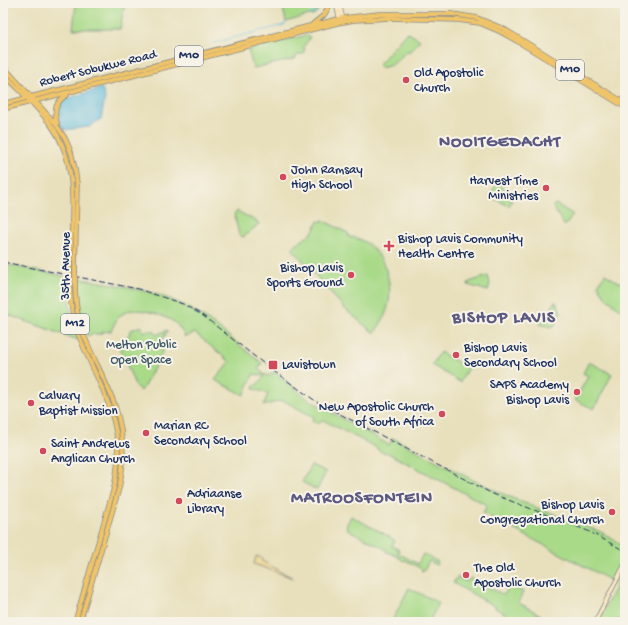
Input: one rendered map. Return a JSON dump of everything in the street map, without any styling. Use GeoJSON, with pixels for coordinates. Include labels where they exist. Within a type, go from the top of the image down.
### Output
{"type":"FeatureCollection","features":[{"type":"Feature","properties":{"kind":"main road"},"geometry":{"type":"LineString","coordinates":[[310,26],[322,18],[331,3]]}},
{"type":"Feature","properties":{"kind":"main road"},"geometry":{"type":"LineString","coordinates":[[336,3],[341,20]]}},
{"type":"Feature","properties":{"kind":"main road"},"geometry":{"type":"LineString","coordinates":[[339,3],[341,20]]}},
{"type":"Feature","properties":{"kind":"main road","name":"Robert Sobukwe Road"},"geometry":{"type":"LineString","coordinates":[[3,104],[310,26],[371,14],[391,14],[456,15],[481,19],[504,29],[625,104]]}},
{"type":"Feature","properties":{"kind":"main road","name":"Robert Sobukwe Road"},"geometry":{"type":"LineString","coordinates":[[3,109],[341,20],[368,19],[459,20],[492,28],[517,41],[625,107]]}},
{"type":"Feature","properties":{"kind":"main road","name":"M12"},"geometry":{"type":"LineString","coordinates":[[3,66],[36,101]]}},
{"type":"Feature","properties":{"kind":"main road","name":"M12"},"geometry":{"type":"LineString","coordinates":[[3,73],[31,102]]}},
{"type":"Feature","properties":{"kind":"main road"},"geometry":{"type":"LineString","coordinates":[[58,126],[55,114],[57,104],[61,98],[72,92]]}},
{"type":"Feature","properties":{"kind":"main road","name":"35th Avenue"},"geometry":{"type":"LineString","coordinates":[[36,101],[58,126],[71,152],[76,176],[75,271],[72,281],[71,298],[76,326],[110,409],[118,444],[117,475],[114,488],[75,622]]}},
{"type":"Feature","properties":{"kind":"main road","name":"35th Avenue"},"geometry":{"type":"LineString","coordinates":[[31,102],[53,128],[61,141],[68,160],[72,188],[70,267],[76,306],[81,326],[114,406],[121,430],[123,450],[119,488],[80,622]]}},
{"type":"Feature","properties":{"kind":"main road"},"geometry":{"type":"LineString","coordinates":[[595,622],[625,564]]}},
{"type":"Feature","properties":{"kind":"green space"},"geometry":{"type":"Polygon","coordinates":[[[76,3],[125,3],[120,29],[73,29],[76,3]]]}},
{"type":"Feature","properties":{"kind":"green space"},"geometry":{"type":"Polygon","coordinates":[[[294,3],[322,3],[317,12],[312,16],[309,15],[286,22],[283,8],[294,3]]]}},
{"type":"Feature","properties":{"kind":"green space"},"geometry":{"type":"Polygon","coordinates":[[[407,32],[420,40],[410,51],[406,52],[392,65],[381,68],[378,65],[407,32]]]}},
{"type":"Feature","properties":{"kind":"green space"},"geometry":{"type":"Polygon","coordinates":[[[307,35],[310,37],[303,48],[305,49],[303,54],[297,55],[295,59],[253,67],[248,50],[307,35]]]}},
{"type":"Feature","properties":{"kind":"green space"},"geometry":{"type":"Polygon","coordinates":[[[500,183],[512,201],[509,206],[491,197],[490,194],[497,184],[500,183]]]}},
{"type":"Feature","properties":{"kind":"green space"},"geometry":{"type":"Polygon","coordinates":[[[556,204],[572,214],[566,225],[564,225],[553,207],[556,204]]]}},
{"type":"Feature","properties":{"kind":"green space"},"geometry":{"type":"Polygon","coordinates":[[[237,211],[258,222],[259,224],[243,237],[239,235],[234,214],[237,211]]]}},
{"type":"Feature","properties":{"kind":"green space","name":"Bishop Lavis Sports Ground"},"geometry":{"type":"Polygon","coordinates":[[[322,220],[348,233],[349,237],[360,239],[369,245],[383,262],[387,273],[390,296],[386,313],[381,324],[374,333],[346,310],[292,248],[312,233],[318,221],[321,222],[322,220]]]}},
{"type":"Feature","properties":{"kind":"green space"},"geometry":{"type":"Polygon","coordinates":[[[3,264],[68,277],[70,310],[78,340],[3,313],[3,264]]]}},
{"type":"Feature","properties":{"kind":"green space"},"geometry":{"type":"Polygon","coordinates":[[[605,274],[620,283],[625,275],[625,311],[606,298],[598,285],[605,274]]]}},
{"type":"Feature","properties":{"kind":"green space"},"geometry":{"type":"Polygon","coordinates":[[[488,276],[490,283],[488,291],[468,285],[469,282],[488,276]]]}},
{"type":"Feature","properties":{"kind":"green space"},"geometry":{"type":"Polygon","coordinates":[[[78,278],[119,285],[160,295],[185,306],[215,325],[262,363],[258,369],[264,374],[261,376],[256,374],[253,375],[244,395],[215,380],[230,362],[195,333],[185,337],[174,322],[150,312],[131,310],[118,318],[111,331],[102,332],[101,334],[91,334],[89,336],[86,334],[79,305],[78,278]]]}},
{"type":"Feature","properties":{"kind":"green space"},"geometry":{"type":"Polygon","coordinates":[[[554,302],[556,302],[561,312],[554,326],[551,327],[540,324],[540,322],[550,313],[554,302]]]}},
{"type":"Feature","properties":{"kind":"green space","name":"Melton Public Open Space"},"geometry":{"type":"Polygon","coordinates":[[[141,326],[143,332],[150,330],[151,332],[154,330],[156,335],[167,330],[167,332],[158,347],[163,350],[161,355],[142,390],[140,391],[135,385],[118,344],[120,342],[124,344],[131,330],[141,326]]]}},
{"type":"Feature","properties":{"kind":"green space"},"geometry":{"type":"Polygon","coordinates":[[[440,352],[468,368],[460,382],[432,365],[440,352]]]}},
{"type":"Feature","properties":{"kind":"green space"},"geometry":{"type":"Polygon","coordinates":[[[589,362],[612,374],[594,409],[575,400],[588,376],[583,373],[589,362]]]}},
{"type":"Feature","properties":{"kind":"green space"},"geometry":{"type":"Polygon","coordinates":[[[274,372],[308,399],[389,445],[393,438],[475,481],[519,501],[601,532],[625,547],[625,560],[614,582],[483,513],[487,505],[386,452],[384,453],[378,450],[377,448],[323,420],[319,424],[313,422],[314,417],[284,401],[263,406],[268,394],[252,388],[260,382],[265,374],[268,376],[274,372]]]}},
{"type":"Feature","properties":{"kind":"green space"},"geometry":{"type":"Polygon","coordinates":[[[311,465],[326,472],[317,490],[302,482],[311,465]]]}},
{"type":"Feature","properties":{"kind":"green space"},"geometry":{"type":"Polygon","coordinates":[[[351,516],[390,537],[395,541],[392,546],[399,550],[398,553],[418,564],[423,554],[438,562],[436,565],[429,561],[424,571],[421,572],[422,569],[386,552],[387,550],[347,529],[348,527],[346,526],[351,516]]]}},
{"type":"Feature","properties":{"kind":"green space"},"geometry":{"type":"Polygon","coordinates":[[[625,569],[625,618],[611,622],[597,622],[625,569]]]}},
{"type":"Feature","properties":{"kind":"green space"},"geometry":{"type":"Polygon","coordinates":[[[457,577],[467,582],[470,578],[504,595],[510,585],[523,592],[519,603],[546,618],[549,617],[558,622],[525,622],[514,616],[513,618],[453,583],[457,577]]]}},
{"type":"Feature","properties":{"kind":"green space"},"geometry":{"type":"Polygon","coordinates":[[[409,588],[439,603],[429,622],[392,621],[409,588]]]}},
{"type":"Feature","properties":{"kind":"sand"},"geometry":{"type":"Polygon","coordinates":[[[256,556],[261,558],[262,561],[293,578],[254,564],[256,556]]]}},
{"type":"Feature","properties":{"kind":"water"},"geometry":{"type":"Polygon","coordinates":[[[102,88],[105,98],[101,119],[89,127],[64,130],[58,118],[57,111],[63,100],[102,88]]]}},
{"type":"Feature","properties":{"kind":"waterway"},"geometry":{"type":"LineString","coordinates":[[309,15],[315,13],[320,3]]}},
{"type":"Feature","properties":{"kind":"waterway"},"geometry":{"type":"LineString","coordinates":[[213,43],[284,25],[286,22]]}},
{"type":"Feature","properties":{"kind":"railway"},"geometry":{"type":"LineString","coordinates":[[3,262],[138,289],[183,304],[202,315],[268,367],[317,402],[493,494],[588,531],[625,551]]}},
{"type":"Feature","properties":{"kind":"place","name":"Old Apostolic Church"},"geometry":{"type":"Point","coordinates":[406,80]}},
{"type":"Feature","properties":{"kind":"place","name":"John Ramsay High School"},"geometry":{"type":"Point","coordinates":[283,177]}},
{"type":"Feature","properties":{"kind":"place","name":"Harvest Time Ministries"},"geometry":{"type":"Point","coordinates":[546,188]}},
{"type":"Feature","properties":{"kind":"place","name":"Bishop Lavis Community Health Centre"},"geometry":{"type":"Point","coordinates":[389,246]}},
{"type":"Feature","properties":{"kind":"place","name":"Bishop Lavis Sports Ground"},"geometry":{"type":"Point","coordinates":[351,275]}},
{"type":"Feature","properties":{"kind":"place","name":"Bishop Lavis Secondary School"},"geometry":{"type":"Point","coordinates":[456,355]}},
{"type":"Feature","properties":{"kind":"place","name":"Lavistown"},"geometry":{"type":"Point","coordinates":[273,365]}},
{"type":"Feature","properties":{"kind":"place","name":"SAPS Academy Bishop Lavis"},"geometry":{"type":"Point","coordinates":[577,392]}},
{"type":"Feature","properties":{"kind":"place","name":"Calvary Baptist Mission"},"geometry":{"type":"Point","coordinates":[31,403]}},
{"type":"Feature","properties":{"kind":"place","name":"New Apostolic Church of South Africa"},"geometry":{"type":"Point","coordinates":[442,414]}},
{"type":"Feature","properties":{"kind":"place","name":"Marian RC Secondary School"},"geometry":{"type":"Point","coordinates":[146,433]}},
{"type":"Feature","properties":{"kind":"place","name":"Saint Andrews Anglican Church"},"geometry":{"type":"Point","coordinates":[43,451]}},
{"type":"Feature","properties":{"kind":"place","name":"Adriaanse Library"},"geometry":{"type":"Point","coordinates":[179,501]}},
{"type":"Feature","properties":{"kind":"place","name":"Bishop Lavis Congregational Church"},"geometry":{"type":"Point","coordinates":[612,512]}},
{"type":"Feature","properties":{"kind":"place","name":"The Old Apostolic Church"},"geometry":{"type":"Point","coordinates":[466,575]}},
{"type":"Feature","properties":{"kind":"district","name":"NOOITGEDACHT"},"geometry":{"type":"Point","coordinates":[500,143]}},
{"type":"Feature","properties":{"kind":"district","name":"BISHOP LAVIS"},"geometry":{"type":"Point","coordinates":[504,319]}},
{"type":"Feature","properties":{"kind":"district","name":"MATROOSFONTEIN"},"geometry":{"type":"Point","coordinates":[362,499]}}]}
